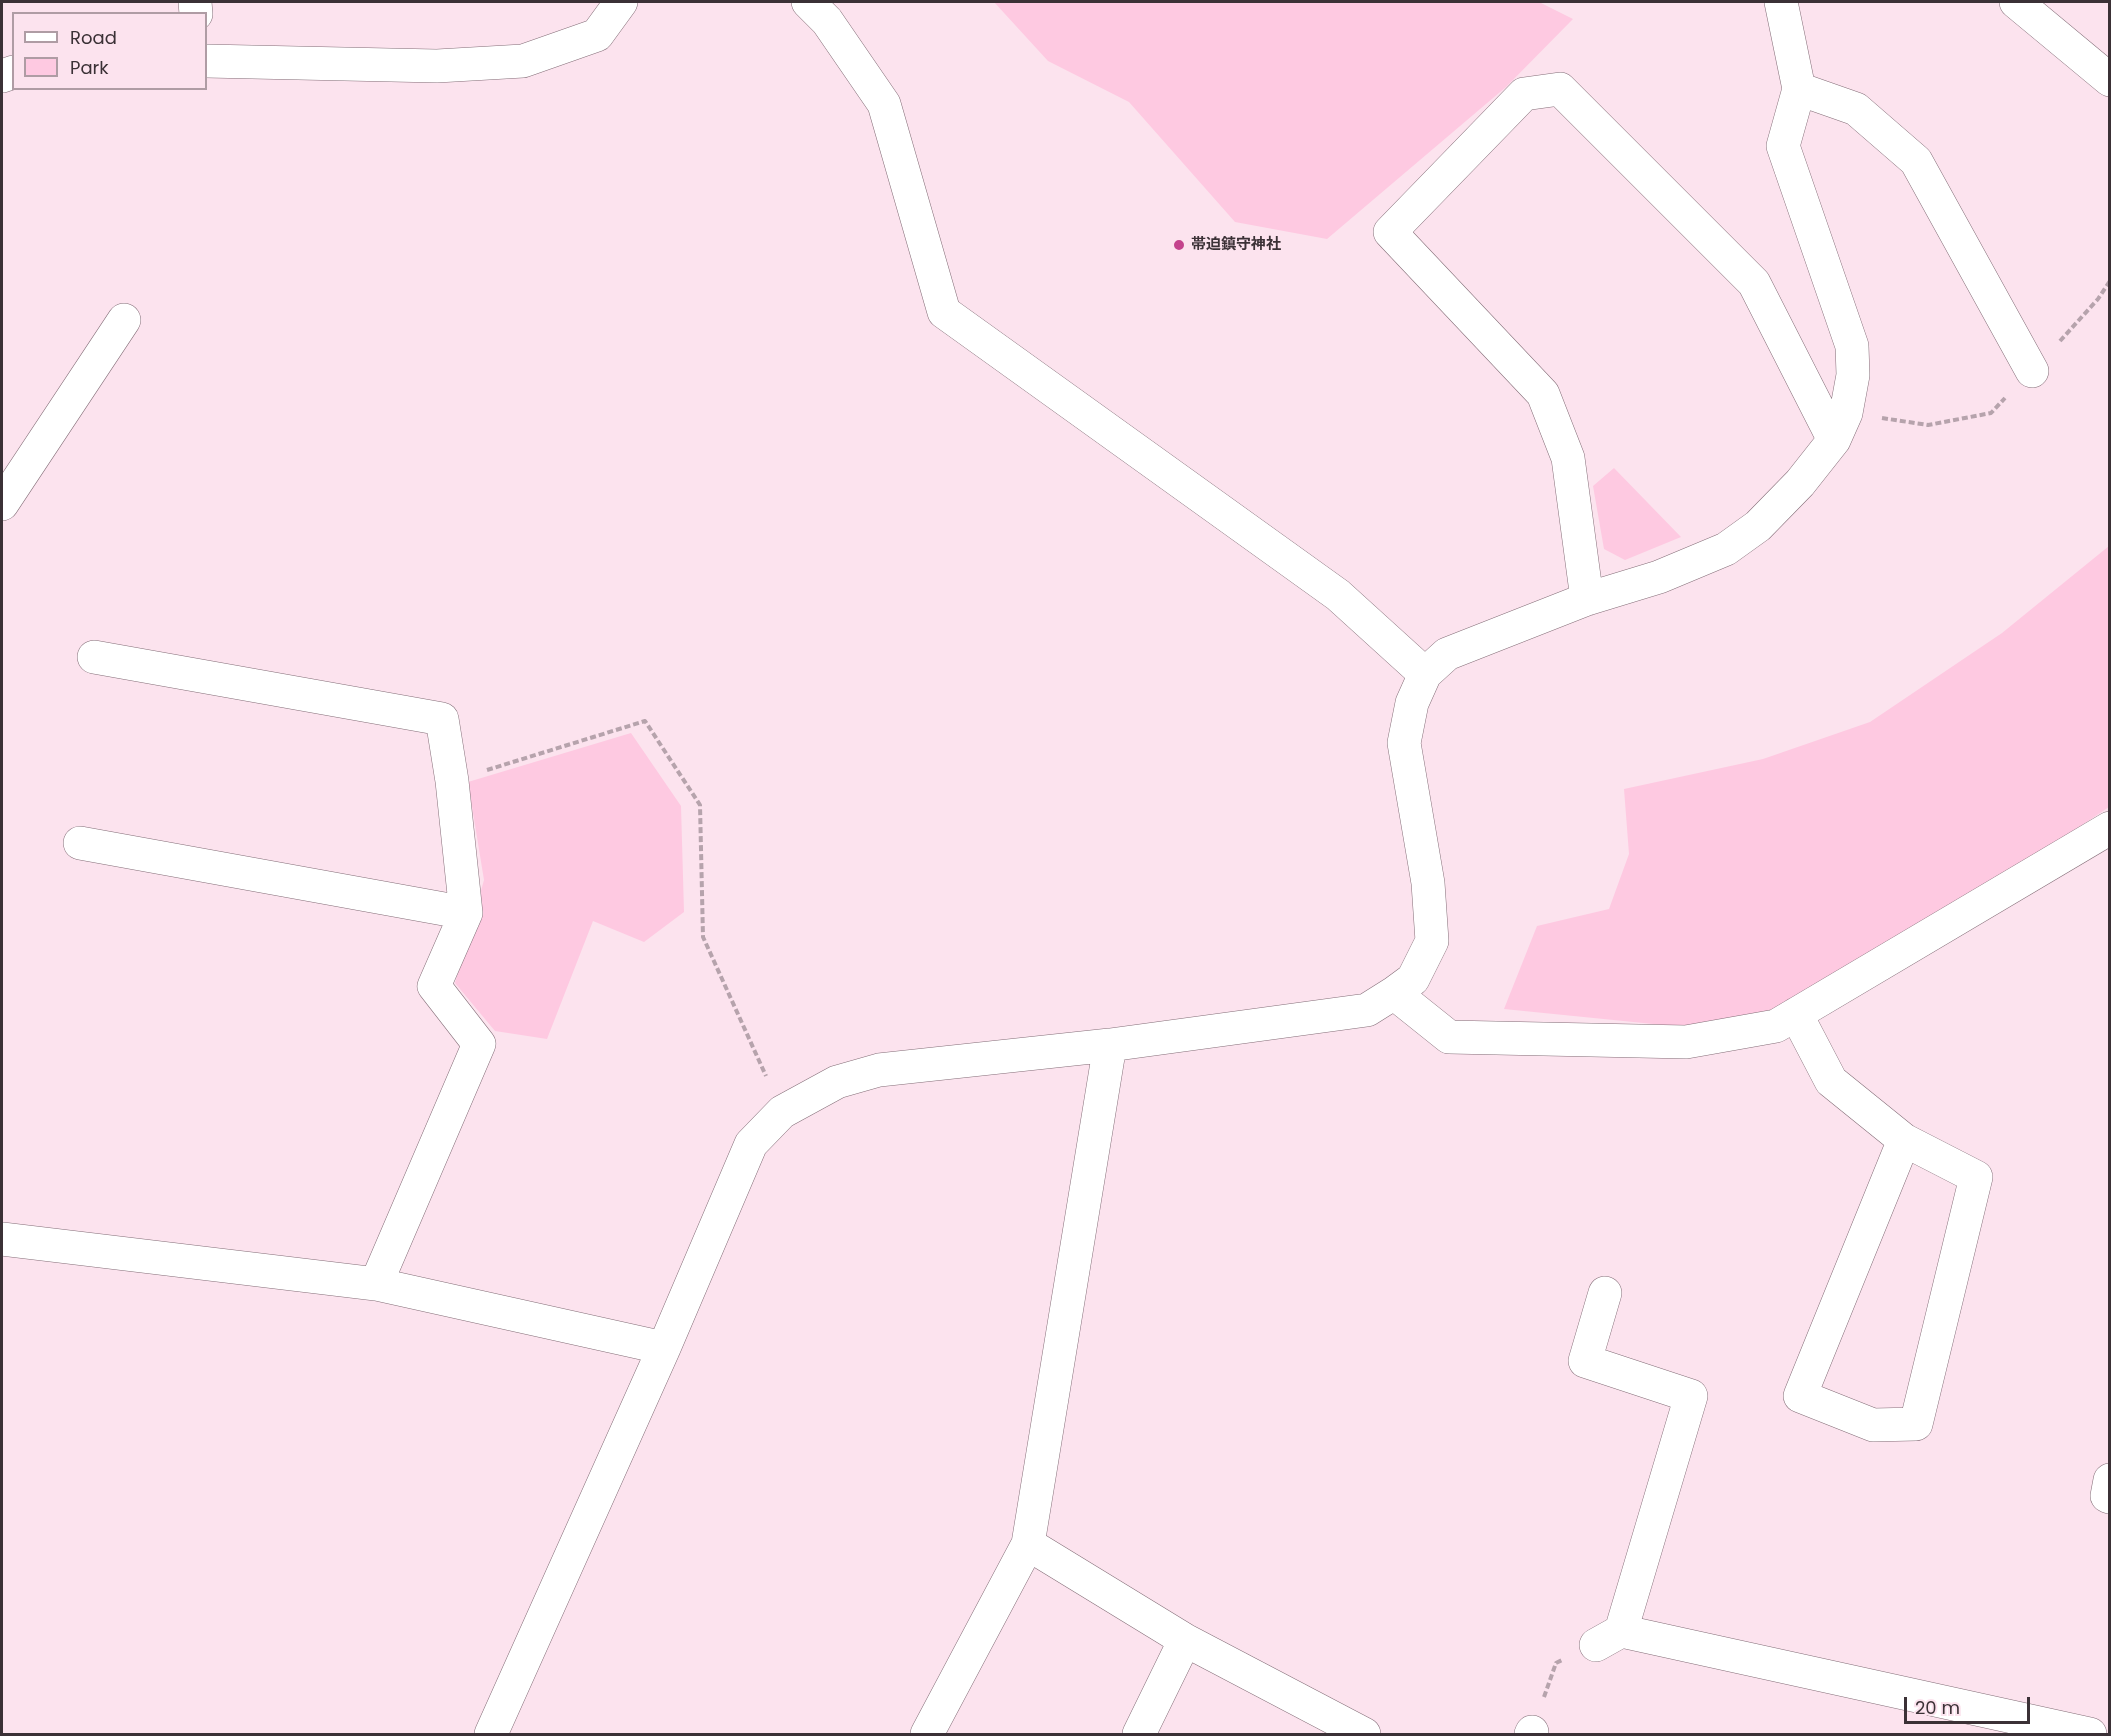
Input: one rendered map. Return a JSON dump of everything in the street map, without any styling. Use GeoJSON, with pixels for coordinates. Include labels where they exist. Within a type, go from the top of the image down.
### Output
{"type":"FeatureCollection","features":[{"type":"Feature","properties":{"kind":"street"},"geometry":{"type":"LineString","coordinates":[[207,61],[437,66],[523,61],[597,35],[621,2]]}},
{"type":"Feature","properties":{"kind":"street"},"geometry":{"type":"LineString","coordinates":[[808,2],[827,21],[884,104],[944,312],[1338,595],[1425,675]]}},
{"type":"Feature","properties":{"kind":"street"},"geometry":{"type":"LineString","coordinates":[[491,1734],[664,1348],[751,1144],[782,1112],[837,1082],[879,1070],[1110,1045],[1366,1010],[1394,993],[1413,979],[1432,941],[1428,883],[1404,743],[1412,703],[1425,675],[1448,654],[1587,599],[1659,577],[1726,549],[1758,526],[1772,512],[1800,483],[1834,440],[1846,413],[1853,375],[1852,346],[1783,146],[1799,89],[1781,2]]}},
{"type":"Feature","properties":{"kind":"street"},"geometry":{"type":"LineString","coordinates":[[2016,2],[2109,80]]}},
{"type":"Feature","properties":{"kind":"street"},"geometry":{"type":"LineString","coordinates":[[1587,599],[1568,458],[1543,394],[1390,232],[1524,94],[1560,89],[1754,283],[1834,440]]}},
{"type":"Feature","properties":{"kind":"street"},"geometry":{"type":"LineString","coordinates":[[1799,89],[1856,109],[1916,161],[2032,371]]}},
{"type":"Feature","properties":{"kind":"street"},"geometry":{"type":"LineString","coordinates":[[2,504],[124,320]]}},
{"type":"Feature","properties":{"kind":"street"},"geometry":{"type":"LineString","coordinates":[[94,657],[442,719],[452,781],[466,913],[434,986],[479,1044],[376,1284]]}},
{"type":"Feature","properties":{"kind":"street"},"geometry":{"type":"LineString","coordinates":[[1394,993],[1449,1037],[1686,1042],[1776,1026],[2109,828]]}},
{"type":"Feature","properties":{"kind":"street"},"geometry":{"type":"LineString","coordinates":[[80,843],[466,913]]}},
{"type":"Feature","properties":{"kind":"street"},"geometry":{"type":"LineString","coordinates":[[1796,1014],[1831,1081],[1904,1140],[1976,1177],[1916,1424],[1873,1425],[1800,1396],[1904,1140]]}},
{"type":"Feature","properties":{"kind":"street"},"geometry":{"type":"LineString","coordinates":[[927,1734],[1028,1544],[1110,1045]]}},
{"type":"Feature","properties":{"kind":"street"},"geometry":{"type":"LineString","coordinates":[[2,1239],[376,1284],[664,1348]]}},
{"type":"Feature","properties":{"kind":"street"},"geometry":{"type":"LineString","coordinates":[[1605,1293],[1585,1361],[1691,1396],[1608,1638],[2091,1734]]}},
{"type":"Feature","properties":{"kind":"street"},"geometry":{"type":"LineString","coordinates":[[2109,1480],[2107,1496],[2109,1497]]}},
{"type":"Feature","properties":{"kind":"street"},"geometry":{"type":"LineString","coordinates":[[1028,1544],[1185,1640],[1364,1734]]}},
{"type":"Feature","properties":{"kind":"street"},"geometry":{"type":"LineString","coordinates":[[1139,1734],[1185,1640]]}},
{"type":"Feature","properties":{"kind":"path"},"geometry":{"type":"LineString","coordinates":[[452,781],[645,721],[700,805],[703,937],[782,1112]]}},
{"type":"Feature","properties":{"kind":"path"},"geometry":{"type":"LineString","coordinates":[[1532,1733],[1556,1663],[1608,1638]]}},
{"type":"Feature","properties":{"kind":"green space"},"geometry":{"type":"Polygon","coordinates":[[[994,2],[1539,2],[1573,19],[1506,87],[1327,239],[1235,222],[1129,102],[1048,61],[994,2]]]}},
{"type":"Feature","properties":{"kind":"green space"},"geometry":{"type":"Polygon","coordinates":[[[1614,468],[1681,537],[1625,560],[1604,549],[1593,486],[1614,468]]]}},
{"type":"Feature","properties":{"kind":"green space"},"geometry":{"type":"Polygon","coordinates":[[[2109,546],[2109,807],[1838,988],[1713,1030],[1504,1009],[1537,926],[1609,909],[1629,854],[1624,789],[1763,759],[1870,722],[2002,633],[2109,546]]]}},
{"type":"Feature","properties":{"kind":"green space"},"geometry":{"type":"Polygon","coordinates":[[[631,733],[681,806],[684,912],[644,942],[593,921],[547,1039],[495,1031],[455,983],[484,880],[468,782],[631,733]]]}},
{"type":"Feature","properties":{"kind":"place","name":"帯迫鎮守神社"},"geometry":{"type":"Point","coordinates":[1179,245]}}]}
